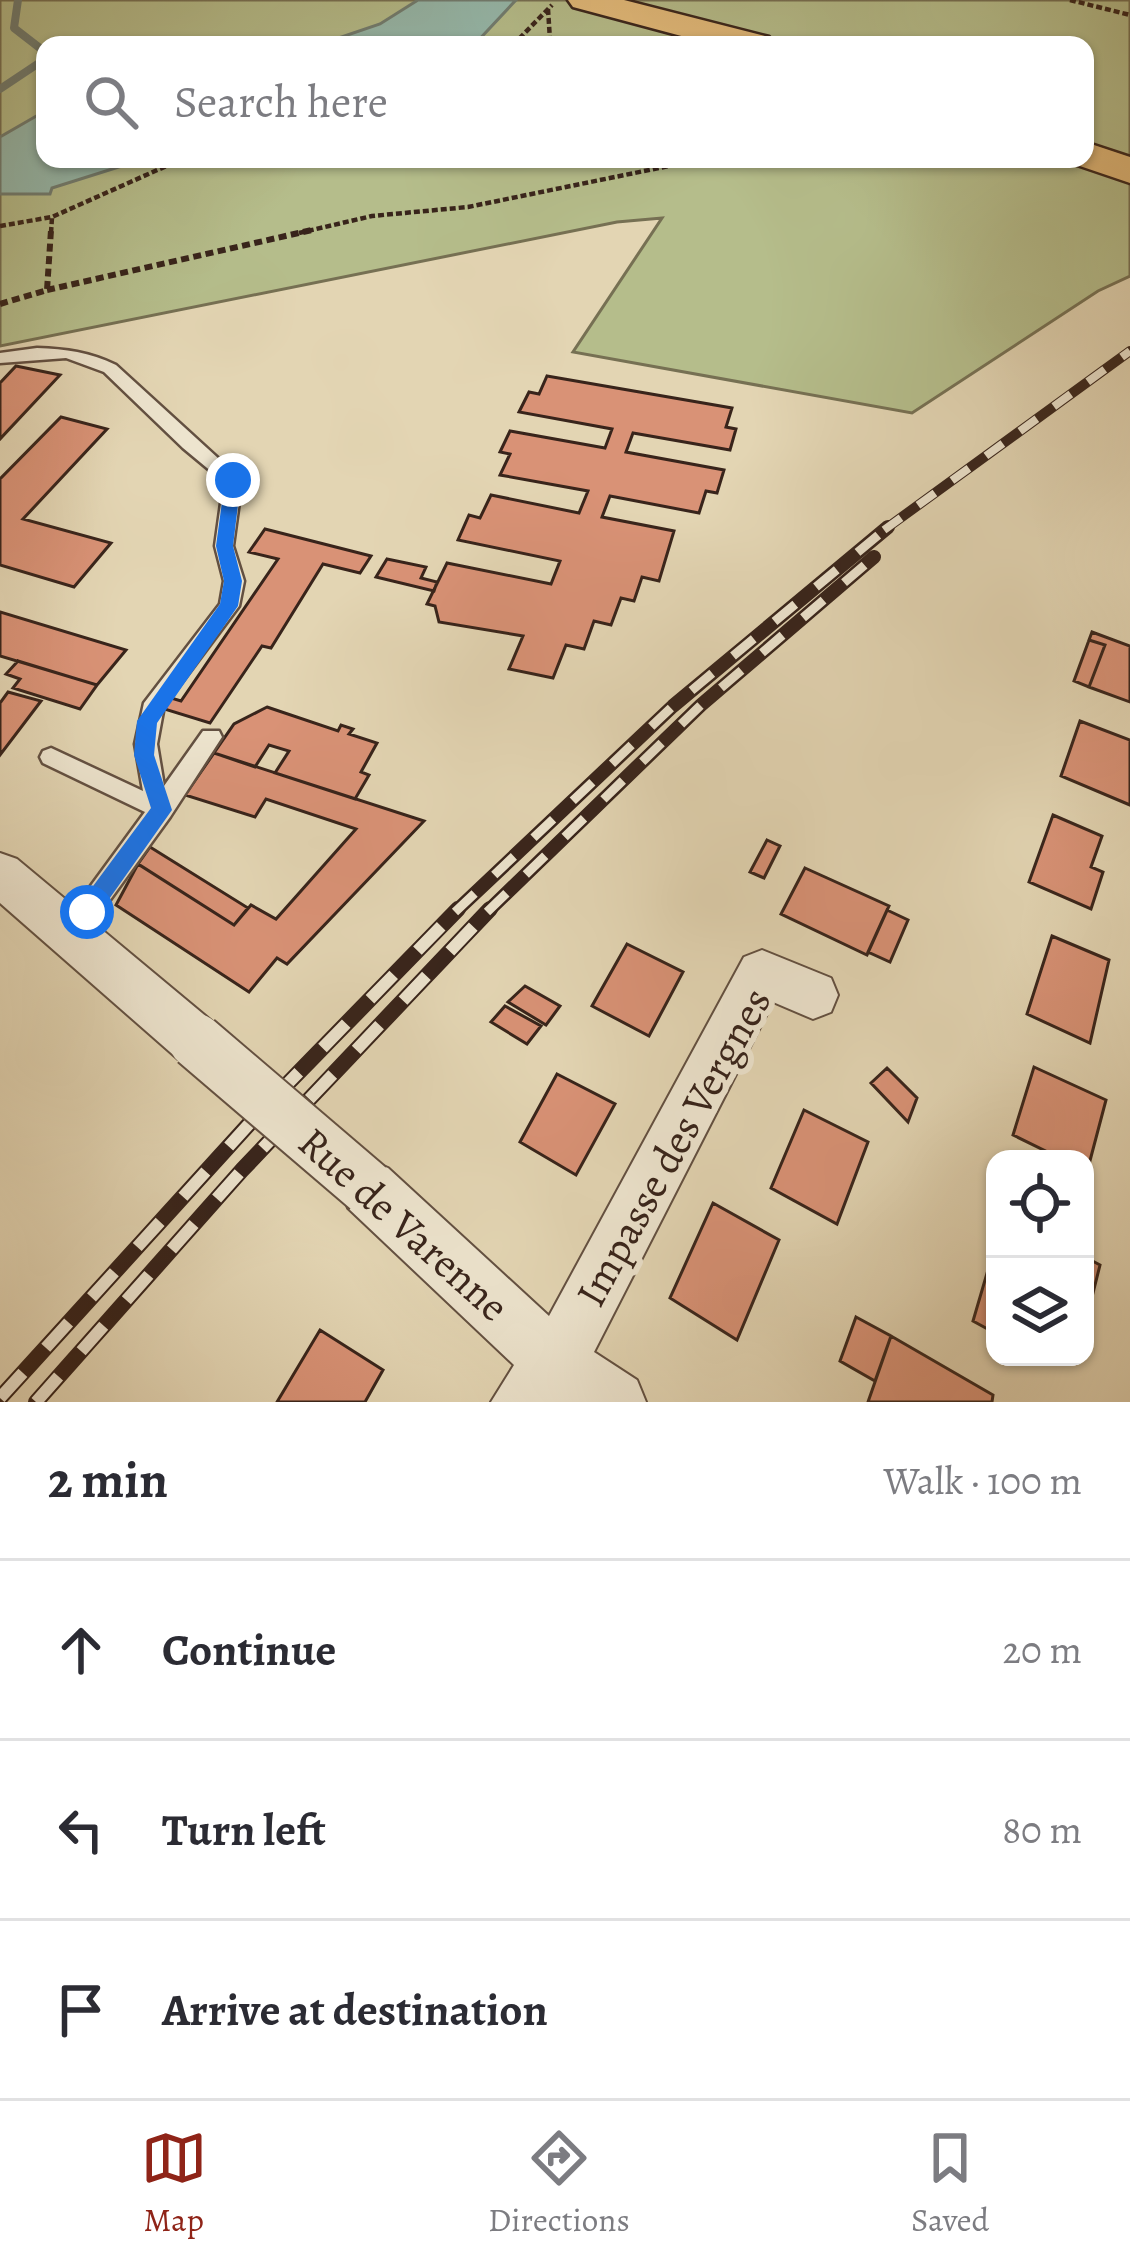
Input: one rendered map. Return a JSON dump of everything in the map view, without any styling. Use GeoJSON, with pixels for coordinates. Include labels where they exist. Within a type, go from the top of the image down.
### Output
{"type":"FeatureCollection","features":[{"type":"Feature","properties":{"kind":"main road"},"geometry":{"type":"LineString","coordinates":[[616,2],[749,36]]}},
{"type":"Feature","properties":{"kind":"main road"},"geometry":{"type":"LineString","coordinates":[[1094,138],[1130,151]]}},
{"type":"Feature","properties":{"kind":"main road"},"geometry":{"type":"LineString","coordinates":[[1094,157],[1130,170]]}},
{"type":"Feature","properties":{"kind":"street","name":"Rue de Varenne"},"geometry":{"type":"LineString","coordinates":[[0,874],[68,937],[368,1188],[539,1382],[615,1402]]}},
{"type":"Feature","properties":{"kind":"street","name":"Impasse des Vergnes"},"geometry":{"type":"LineString","coordinates":[[539,1382],[762,973],[813,995]]}},
{"type":"Feature","properties":{"kind":"lane"},"geometry":{"type":"LineString","coordinates":[[0,358],[76,354],[118,371],[190,445],[233,480],[224,546],[233,581],[229,606],[147,721],[144,755],[162,810]]}},
{"type":"Feature","properties":{"kind":"lane"},"geometry":{"type":"LineString","coordinates":[[68,937],[211,737]]}},
{"type":"Feature","properties":{"kind":"lane"},"geometry":{"type":"LineString","coordinates":[[51,757],[162,810]]}},
{"type":"Feature","properties":{"kind":"path"},"geometry":{"type":"LineString","coordinates":[[1070,0],[1130,15]]}},
{"type":"Feature","properties":{"kind":"path"},"geometry":{"type":"LineString","coordinates":[[522,36],[548,8],[550,36]]}},
{"type":"Feature","properties":{"kind":"path"},"geometry":{"type":"LineString","coordinates":[[0,226],[52,217],[162,168]]}},
{"type":"Feature","properties":{"kind":"path"},"geometry":{"type":"LineString","coordinates":[[0,304],[372,216],[468,207],[659,168]]}},
{"type":"Feature","properties":{"kind":"path"},"geometry":{"type":"LineString","coordinates":[[47,290],[52,217]]}},
{"type":"Feature","properties":{"kind":"green space"},"geometry":{"type":"Polygon","coordinates":[[[0,0],[1130,0],[1130,276],[1098,291],[912,413],[573,352],[662,218],[617,222],[0,346],[0,0]]]}},
{"type":"Feature","properties":{"kind":"water"},"geometry":{"type":"Polygon","coordinates":[[[418,0],[516,0],[482,36],[345,36],[380,24],[418,0]]]}},
{"type":"Feature","properties":{"kind":"water"},"geometry":{"type":"Polygon","coordinates":[[[36,116],[36,168],[115,168],[52,188],[50,194],[0,194],[0,137],[36,116]]]}},
{"type":"Feature","properties":{"kind":"building"},"geometry":{"type":"Polygon","coordinates":[[[16,366],[60,375],[0,439],[0,383],[16,366]]]}},
{"type":"Feature","properties":{"kind":"building"},"geometry":{"type":"Polygon","coordinates":[[[547,376],[732,408],[726,427],[736,429],[730,450],[633,433],[626,452],[724,470],[717,493],[706,491],[699,513],[610,496],[602,517],[674,531],[659,581],[642,577],[634,601],[621,598],[611,625],[594,621],[584,649],[566,645],[553,678],[509,669],[523,636],[439,622],[435,606],[427,604],[447,563],[551,584],[560,561],[458,540],[469,515],[480,518],[491,495],[579,513],[588,491],[500,475],[510,454],[500,452],[510,431],[605,448],[612,429],[519,412],[529,392],[539,394],[547,376]]]}},
{"type":"Feature","properties":{"kind":"building"},"geometry":{"type":"Polygon","coordinates":[[[61,417],[107,429],[23,519],[111,543],[74,587],[0,565],[0,479],[61,417]]]}},
{"type":"Feature","properties":{"kind":"building"},"geometry":{"type":"Polygon","coordinates":[[[265,529],[371,556],[360,573],[323,564],[271,648],[262,646],[210,723],[161,708],[168,697],[181,701],[278,559],[249,552],[265,529]]]}},
{"type":"Feature","properties":{"kind":"building"},"geometry":{"type":"Polygon","coordinates":[[[387,559],[426,567],[421,578],[437,582],[434,591],[376,577],[387,559]]]}},
{"type":"Feature","properties":{"kind":"building"},"geometry":{"type":"Polygon","coordinates":[[[0,612],[126,650],[97,685],[0,656],[0,612]]]}},
{"type":"Feature","properties":{"kind":"building"},"geometry":{"type":"Polygon","coordinates":[[[1092,632],[1130,646],[1130,702],[1089,687],[1105,645],[1089,640],[1092,632]]]}},
{"type":"Feature","properties":{"kind":"building"},"geometry":{"type":"Polygon","coordinates":[[[1089,640],[1105,645],[1089,687],[1074,681],[1089,640]]]}},
{"type":"Feature","properties":{"kind":"building"},"geometry":{"type":"Polygon","coordinates":[[[18,661],[97,685],[80,709],[13,688],[20,679],[6,674],[18,661]]]}},
{"type":"Feature","properties":{"kind":"building"},"geometry":{"type":"Polygon","coordinates":[[[8,692],[41,701],[0,755],[0,703],[8,692]]]}},
{"type":"Feature","properties":{"kind":"building"},"geometry":{"type":"Polygon","coordinates":[[[267,707],[338,731],[341,725],[353,729],[349,734],[377,743],[361,772],[369,775],[355,799],[275,773],[289,751],[269,745],[255,767],[214,753],[234,724],[267,707]]]}},
{"type":"Feature","properties":{"kind":"building"},"geometry":{"type":"Polygon","coordinates":[[[1080,721],[1130,740],[1130,805],[1061,776],[1080,721]]]}},
{"type":"Feature","properties":{"kind":"building"},"geometry":{"type":"Polygon","coordinates":[[[214,753],[424,821],[287,964],[277,958],[249,992],[116,905],[138,864],[234,925],[251,905],[276,919],[356,829],[266,799],[255,817],[185,795],[214,753]]]}},
{"type":"Feature","properties":{"kind":"building"},"geometry":{"type":"Polygon","coordinates":[[[1053,815],[1102,836],[1091,867],[1103,872],[1091,909],[1029,882],[1053,815]]]}},
{"type":"Feature","properties":{"kind":"building"},"geometry":{"type":"Polygon","coordinates":[[[767,840],[780,846],[764,878],[750,872],[767,840]]]}},
{"type":"Feature","properties":{"kind":"building"},"geometry":{"type":"Polygon","coordinates":[[[150,847],[248,908],[234,925],[138,864],[150,847]]]}},
{"type":"Feature","properties":{"kind":"building"},"geometry":{"type":"Polygon","coordinates":[[[805,868],[889,906],[867,955],[781,914],[805,868]]]}},
{"type":"Feature","properties":{"kind":"building"},"geometry":{"type":"Polygon","coordinates":[[[887,910],[908,920],[890,962],[868,952],[887,910]]]}},
{"type":"Feature","properties":{"kind":"building"},"geometry":{"type":"Polygon","coordinates":[[[1052,936],[1109,960],[1090,1043],[1027,1014],[1052,936]]]}},
{"type":"Feature","properties":{"kind":"building"},"geometry":{"type":"Polygon","coordinates":[[[627,944],[683,972],[649,1036],[592,1006],[627,944]]]}},
{"type":"Feature","properties":{"kind":"building"},"geometry":{"type":"Polygon","coordinates":[[[525,986],[560,1006],[546,1025],[508,1002],[525,986]]]}},
{"type":"Feature","properties":{"kind":"building"},"geometry":{"type":"Polygon","coordinates":[[[505,1006],[541,1026],[527,1044],[491,1022],[505,1006]]]}},
{"type":"Feature","properties":{"kind":"building"},"geometry":{"type":"Polygon","coordinates":[[[1034,1067],[1106,1100],[1093,1150],[1044,1150],[1013,1135],[1034,1067]]]}},
{"type":"Feature","properties":{"kind":"building"},"geometry":{"type":"Polygon","coordinates":[[[887,1068],[917,1098],[908,1122],[871,1083],[887,1068]]]}},
{"type":"Feature","properties":{"kind":"building"},"geometry":{"type":"Polygon","coordinates":[[[557,1074],[615,1104],[576,1175],[520,1142],[557,1074]]]}},
{"type":"Feature","properties":{"kind":"building"},"geometry":{"type":"Polygon","coordinates":[[[804,1110],[868,1142],[837,1224],[771,1188],[804,1110]]]}},
{"type":"Feature","properties":{"kind":"building"},"geometry":{"type":"Polygon","coordinates":[[[713,1203],[779,1240],[737,1340],[670,1298],[713,1203]]]}},
{"type":"Feature","properties":{"kind":"building"},"geometry":{"type":"Polygon","coordinates":[[[986,1277],[986,1328],[973,1321],[986,1277]]]}},
{"type":"Feature","properties":{"kind":"building"},"geometry":{"type":"Polygon","coordinates":[[[856,1317],[891,1336],[875,1381],[840,1361],[856,1317]]]}},
{"type":"Feature","properties":{"kind":"building"},"geometry":{"type":"Polygon","coordinates":[[[320,1330],[383,1370],[365,1402],[277,1402],[320,1330]]]}},
{"type":"Feature","properties":{"kind":"building"},"geometry":{"type":"Polygon","coordinates":[[[891,1336],[993,1395],[992,1402],[868,1402],[891,1336]]]}},
{"type":"Feature","properties":{"kind":"waterway"},"geometry":{"type":"LineString","coordinates":[[18,0],[14,28],[36,45]]}},
{"type":"Feature","properties":{"kind":"waterway"},"geometry":{"type":"LineString","coordinates":[[0,89],[36,65]]}},
{"type":"Feature","properties":{"kind":"railway"},"geometry":{"type":"LineString","coordinates":[[887,528],[1130,351]]}},
{"type":"Feature","properties":{"kind":"railway"},"geometry":{"type":"LineString","coordinates":[[456,911],[673,706],[887,528]]}},
{"type":"Feature","properties":{"kind":"railway"},"geometry":{"type":"LineString","coordinates":[[489,910],[701,705],[874,557]]}},
{"type":"Feature","properties":{"kind":"railway"},"geometry":{"type":"LineString","coordinates":[[36,1402],[242,1170],[489,910]]}},
{"type":"Feature","properties":{"kind":"railway"},"geometry":{"type":"LineString","coordinates":[[0,1398],[260,1112],[456,911]]}},
{"type":"Feature","properties":{"kind":"route"},"geometry":{"type":"LineString","coordinates":[[87,912],[162,810],[149,782],[144,755],[147,721],[155,703],[229,606],[233,581],[224,546],[233,480]]}}]}
